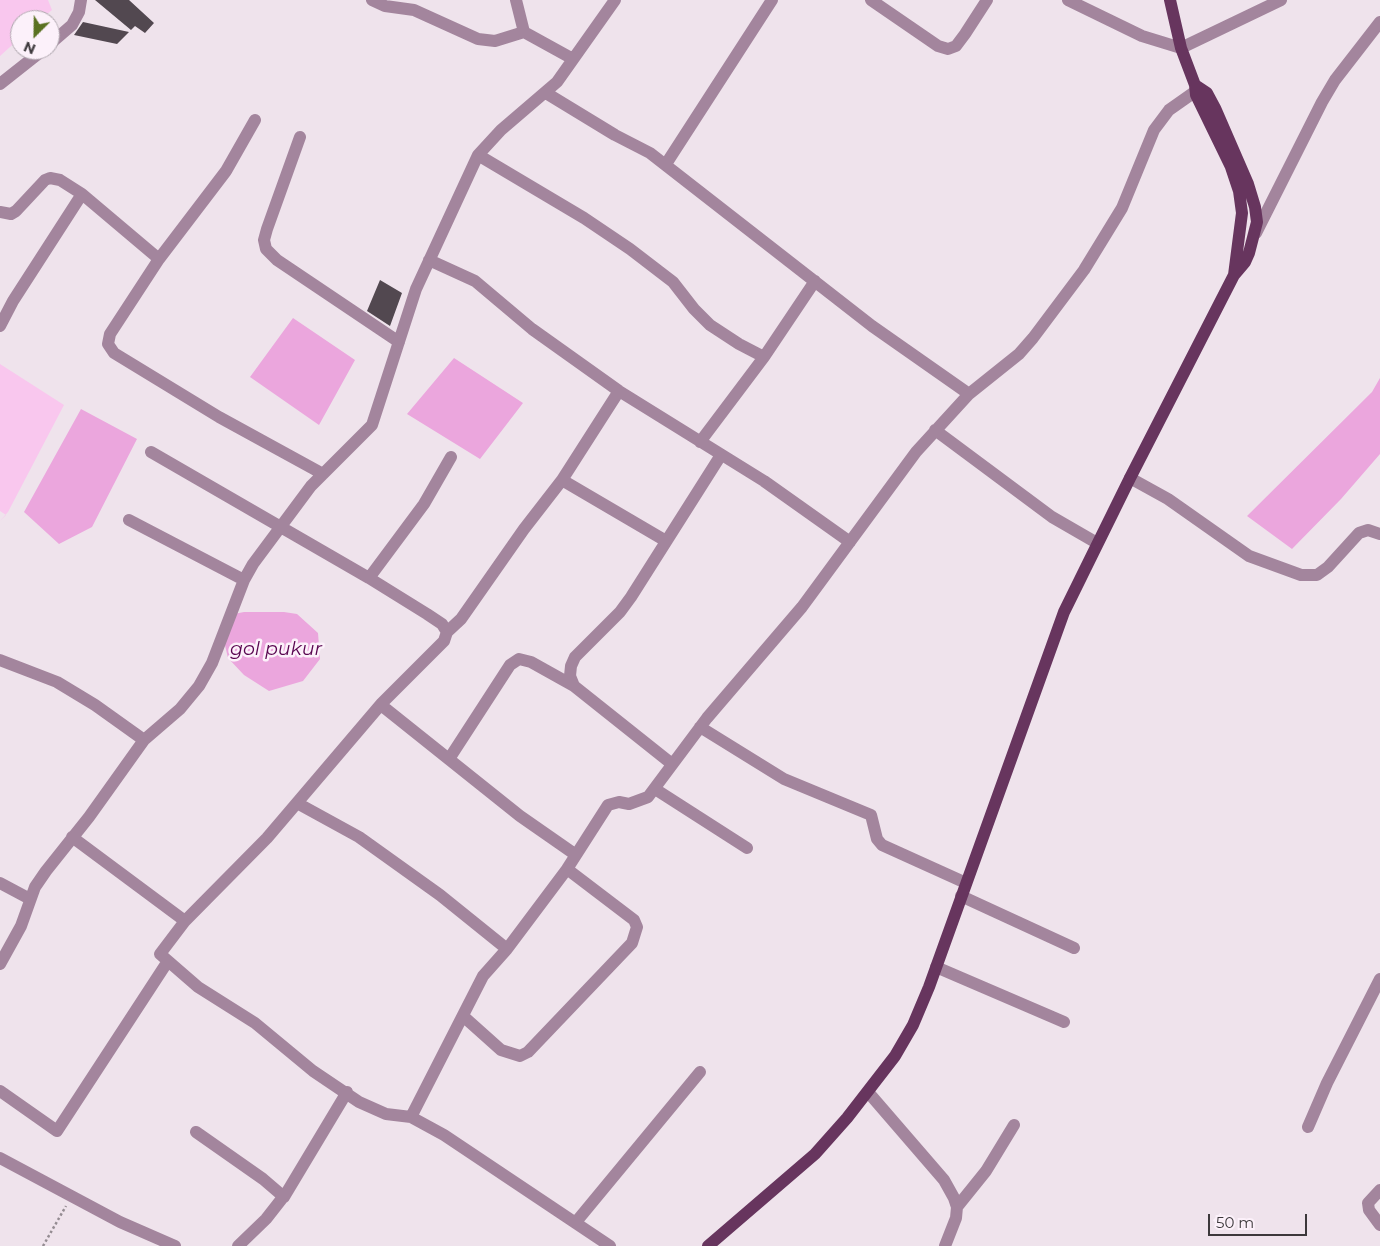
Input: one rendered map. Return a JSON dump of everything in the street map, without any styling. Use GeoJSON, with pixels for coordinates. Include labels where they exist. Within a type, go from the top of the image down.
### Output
{"type":"FeatureCollection","features":[{"type":"Feature","properties":{"kind":"main road"},"geometry":{"type":"LineString","coordinates":[[1170,0],[1181,48],[1196,88],[1231,167],[1239,191],[1242,213],[1234,275]]}},
{"type":"Feature","properties":{"kind":"main road"},"geometry":{"type":"LineString","coordinates":[[708,1246],[815,1154],[868,1092],[895,1056],[913,1025],[936,967],[1064,612],[1234,275],[1245,262],[1255,236],[1257,222],[1255,207],[1248,184],[1215,108],[1207,92],[1196,88]]}},
{"type":"Feature","properties":{"kind":"street"},"geometry":{"type":"LineString","coordinates":[[60,35],[72,25],[79,12],[81,0]]}},
{"type":"Feature","properties":{"kind":"street"},"geometry":{"type":"LineString","coordinates":[[372,0],[385,6],[414,10],[478,39],[495,40],[524,32],[573,59]]}},
{"type":"Feature","properties":{"kind":"street"},"geometry":{"type":"LineString","coordinates":[[516,0],[524,32]]}},
{"type":"Feature","properties":{"kind":"street"},"geometry":{"type":"LineString","coordinates":[[0,964],[18,933],[30,899],[46,871],[144,740],[180,709],[198,686],[212,663],[244,580],[253,564],[282,528],[300,499],[372,425],[416,289],[478,155],[506,125],[546,93],[615,0]]}},
{"type":"Feature","properties":{"kind":"street"},"geometry":{"type":"LineString","coordinates":[[666,164],[772,0]]}},
{"type":"Feature","properties":{"kind":"street"},"geometry":{"type":"LineString","coordinates":[[871,0],[938,46],[948,49],[956,46],[986,0]]}},
{"type":"Feature","properties":{"kind":"street"},"geometry":{"type":"LineString","coordinates":[[1068,0],[1142,36],[1181,48],[1281,0]]}},
{"type":"Feature","properties":{"kind":"street"},"geometry":{"type":"LineString","coordinates":[[1255,236],[1322,102],[1351,58],[1380,22]]}},
{"type":"Feature","properties":{"kind":"street"},"geometry":{"type":"LineString","coordinates":[[0,84],[30,60]]}},
{"type":"Feature","properties":{"kind":"street"},"geometry":{"type":"LineString","coordinates":[[411,1117],[483,976],[507,949],[567,869],[608,805],[613,802],[629,804],[639,802],[648,797],[700,727],[780,635],[935,430],[969,394],[1019,354],[1046,322],[1084,270],[1122,208],[1154,130],[1169,110],[1196,88]]}},
{"type":"Feature","properties":{"kind":"street"},"geometry":{"type":"LineString","coordinates":[[546,93],[666,164],[872,326],[969,394]]}},
{"type":"Feature","properties":{"kind":"street"},"geometry":{"type":"LineString","coordinates":[[255,120],[226,171],[159,260],[110,334],[108,344],[114,353],[219,417],[323,474]]}},
{"type":"Feature","properties":{"kind":"street"},"geometry":{"type":"LineString","coordinates":[[300,137],[267,228],[264,240],[266,249],[277,260],[399,342]]}},
{"type":"Feature","properties":{"kind":"street"},"geometry":{"type":"LineString","coordinates":[[478,155],[584,218],[630,249],[672,282],[710,325],[738,344],[764,357]]}},
{"type":"Feature","properties":{"kind":"street"},"geometry":{"type":"LineString","coordinates":[[0,212],[11,214],[16,211],[45,180],[50,178],[60,180],[82,194],[159,260]]}},
{"type":"Feature","properties":{"kind":"street"},"geometry":{"type":"LineString","coordinates":[[0,326],[12,301],[82,194]]}},
{"type":"Feature","properties":{"kind":"street"},"geometry":{"type":"LineString","coordinates":[[429,260],[475,281],[522,323],[619,390],[772,487],[850,542]]}},
{"type":"Feature","properties":{"kind":"street"},"geometry":{"type":"LineString","coordinates":[[700,442],[764,357],[815,281]]}},
{"type":"Feature","properties":{"kind":"street"},"geometry":{"type":"LineString","coordinates":[[610,1246],[471,1152],[411,1117],[371,1109],[313,1071],[255,1023],[198,987],[160,954],[184,922],[297,803],[381,705],[444,641],[447,632],[461,619],[524,529],[562,480],[619,390]]}},
{"type":"Feature","properties":{"kind":"street"},"geometry":{"type":"LineString","coordinates":[[935,430],[1052,517],[1097,544]]}},
{"type":"Feature","properties":{"kind":"street"},"geometry":{"type":"LineString","coordinates":[[151,452],[369,578],[442,624],[447,632]]}},
{"type":"Feature","properties":{"kind":"street"},"geometry":{"type":"LineString","coordinates":[[574,686],[570,676],[575,657],[620,612],[721,455]]}},
{"type":"Feature","properties":{"kind":"street"},"geometry":{"type":"LineString","coordinates":[[369,578],[424,504],[451,457]]}},
{"type":"Feature","properties":{"kind":"street"},"geometry":{"type":"LineString","coordinates":[[1130,478],[1168,499],[1249,556],[1302,575],[1317,575],[1328,567],[1359,533],[1368,530],[1380,534]]}},
{"type":"Feature","properties":{"kind":"street"},"geometry":{"type":"LineString","coordinates":[[562,480],[666,541]]}},
{"type":"Feature","properties":{"kind":"street"},"geometry":{"type":"LineString","coordinates":[[129,520],[244,580]]}},
{"type":"Feature","properties":{"kind":"street"},"geometry":{"type":"LineString","coordinates":[[449,760],[510,665],[520,659],[531,662],[574,686],[672,764]]}},
{"type":"Feature","properties":{"kind":"street"},"geometry":{"type":"LineString","coordinates":[[0,660],[57,682],[96,706],[144,740]]}},
{"type":"Feature","properties":{"kind":"street"},"geometry":{"type":"LineString","coordinates":[[381,705],[520,816],[576,855]]}},
{"type":"Feature","properties":{"kind":"street"},"geometry":{"type":"LineString","coordinates":[[700,727],[784,779],[871,815],[877,839],[882,845],[966,883]]}},
{"type":"Feature","properties":{"kind":"street"},"geometry":{"type":"LineString","coordinates":[[655,789],[747,848]]}},
{"type":"Feature","properties":{"kind":"street"},"geometry":{"type":"LineString","coordinates":[[297,803],[359,837],[440,895],[507,949]]}},
{"type":"Feature","properties":{"kind":"street"},"geometry":{"type":"LineString","coordinates":[[72,838],[184,922]]}},
{"type":"Feature","properties":{"kind":"street"},"geometry":{"type":"LineString","coordinates":[[463,1016],[501,1050],[520,1056],[528,1052],[632,943],[637,927],[634,920],[567,869]]}},
{"type":"Feature","properties":{"kind":"street"},"geometry":{"type":"LineString","coordinates":[[0,884],[30,899]]}},
{"type":"Feature","properties":{"kind":"street"},"geometry":{"type":"LineString","coordinates":[[961,896],[1074,948]]}},
{"type":"Feature","properties":{"kind":"street"},"geometry":{"type":"LineString","coordinates":[[0,1091],[57,1131],[168,962]]}},
{"type":"Feature","properties":{"kind":"street"},"geometry":{"type":"LineString","coordinates":[[936,967],[1064,1022]]}},
{"type":"Feature","properties":{"kind":"street"},"geometry":{"type":"LineString","coordinates":[[1308,1127],[1328,1082],[1380,979]]}},
{"type":"Feature","properties":{"kind":"street"},"geometry":{"type":"LineString","coordinates":[[576,1222],[700,1072]]}},
{"type":"Feature","properties":{"kind":"street"},"geometry":{"type":"LineString","coordinates":[[238,1246],[266,1219],[284,1196],[347,1092]]}},
{"type":"Feature","properties":{"kind":"street"},"geometry":{"type":"LineString","coordinates":[[868,1092],[944,1180],[957,1207]]}},
{"type":"Feature","properties":{"kind":"street"},"geometry":{"type":"LineString","coordinates":[[945,1246],[954,1227],[957,1207],[986,1171],[1014,1125]]}},
{"type":"Feature","properties":{"kind":"street"},"geometry":{"type":"LineString","coordinates":[[196,1132],[284,1196]]}},
{"type":"Feature","properties":{"kind":"street"},"geometry":{"type":"LineString","coordinates":[[0,1158],[120,1222],[175,1246]]}},
{"type":"Feature","properties":{"kind":"street"},"geometry":{"type":"LineString","coordinates":[[1380,1190],[1368,1203],[1369,1210],[1380,1225]]}},
{"type":"Feature","properties":{"kind":"path"},"geometry":{"type":"LineString","coordinates":[[44,1246],[71,1197]]}},
{"type":"Feature","properties":{"kind":"shaded area"},"geometry":{"type":"Polygon","coordinates":[[[0,0],[48,0],[52,10],[10,10],[10,47],[0,56],[0,0]]]}},
{"type":"Feature","properties":{"kind":"shaded area"},"geometry":{"type":"Polygon","coordinates":[[[0,364],[64,405],[6,515],[0,511],[0,364]]]}},
{"type":"Feature","properties":{"kind":"water"},"geometry":{"type":"Polygon","coordinates":[[[293,318],[355,360],[319,425],[250,377],[293,318]]]}},
{"type":"Feature","properties":{"kind":"water"},"geometry":{"type":"Polygon","coordinates":[[[454,358],[523,403],[480,459],[407,414],[454,358]]]}},
{"type":"Feature","properties":{"kind":"water"},"geometry":{"type":"Polygon","coordinates":[[[1380,378],[1380,454],[1341,499],[1292,549],[1247,516],[1372,392],[1380,378]]]}},
{"type":"Feature","properties":{"kind":"water"},"geometry":{"type":"Polygon","coordinates":[[[81,409],[137,439],[92,527],[59,544],[24,512],[81,409]]]}},
{"type":"Feature","properties":{"kind":"water","name":"gol pukur"},"geometry":{"type":"Polygon","coordinates":[[[244,612],[284,612],[297,614],[318,633],[320,659],[303,681],[269,691],[244,675],[228,658],[224,641],[234,614],[244,612]]]}},
{"type":"Feature","properties":{"kind":"building"},"geometry":{"type":"Polygon","coordinates":[[[95,0],[129,0],[154,23],[145,33],[135,26],[131,30],[95,0]]]}},
{"type":"Feature","properties":{"kind":"building"},"geometry":{"type":"Polygon","coordinates":[[[83,22],[129,32],[117,44],[74,35],[83,22]]]}},
{"type":"Feature","properties":{"kind":"building"},"geometry":{"type":"Polygon","coordinates":[[[380,280],[402,293],[390,326],[367,311],[380,280]]]}}]}
